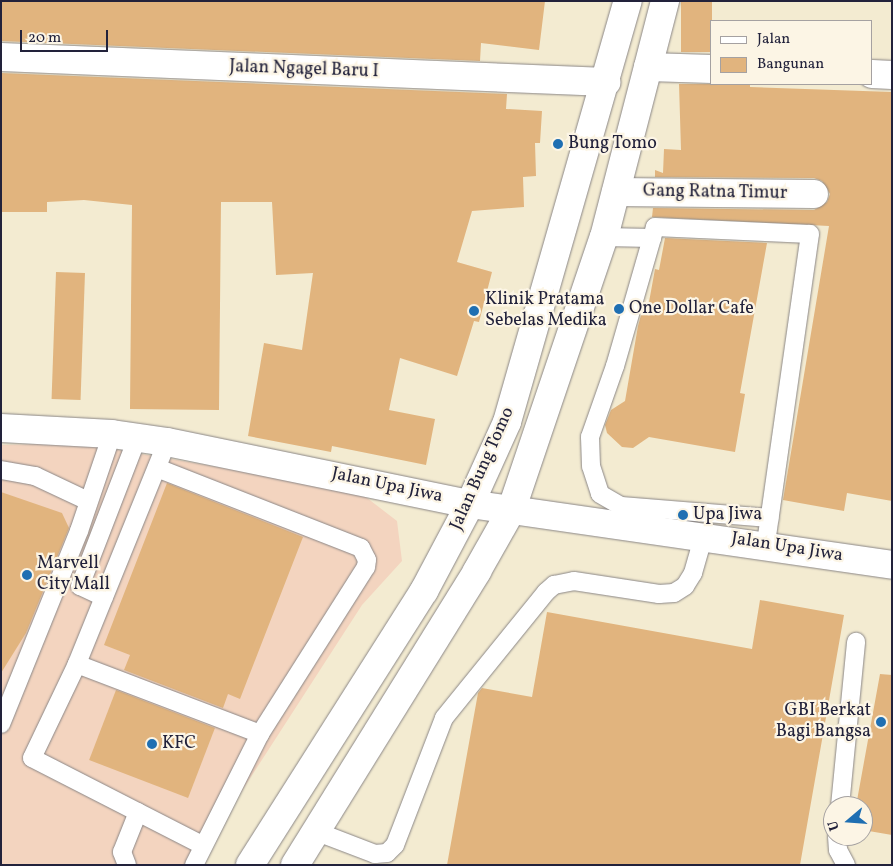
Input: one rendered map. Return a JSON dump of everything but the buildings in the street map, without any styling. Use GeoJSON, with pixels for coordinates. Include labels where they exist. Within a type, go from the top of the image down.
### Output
{"type":"FeatureCollection","features":[{"type":"Feature","properties":{"kind":"main road","name":"Jalan Bung Tomo"},"geometry":{"type":"LineString","coordinates":[[250,865],[424,592],[470,504],[508,422],[628,1]]}},
{"type":"Feature","properties":{"kind":"main road","name":"Jalan Bung Tomo"},"geometry":{"type":"LineString","coordinates":[[295,865],[477,571],[511,511],[604,237],[665,1]]}},
{"type":"Feature","properties":{"kind":"main road","name":"Jalan Ngagel Baru I"},"geometry":{"type":"LineString","coordinates":[[1,57],[606,82]]}},
{"type":"Feature","properties":{"kind":"main road"},"geometry":{"type":"LineString","coordinates":[[648,68],[710,70]]}},
{"type":"Feature","properties":{"kind":"main road"},"geometry":{"type":"LineString","coordinates":[[873,74],[892,75]]}},
{"type":"Feature","properties":{"kind":"main road","name":"Gang Ratna Timur"},"geometry":{"type":"LineString","coordinates":[[616,192],[814,194]]}},
{"type":"Feature","properties":{"kind":"main road","name":"Jalan Upa Jiwa"},"geometry":{"type":"LineString","coordinates":[[1,428],[124,436],[167,442],[511,511],[704,535],[892,565]]}},
{"type":"Feature","properties":{"kind":"lane"},"geometry":{"type":"LineString","coordinates":[[766,545],[770,518],[810,234],[655,227],[615,366],[590,437],[591,466],[600,494],[621,506],[770,518]]}},
{"type":"Feature","properties":{"kind":"lane"},"geometry":{"type":"LineString","coordinates":[[604,237],[652,238]]}},
{"type":"Feature","properties":{"kind":"lane"},"geometry":{"type":"LineString","coordinates":[[1,724],[88,502],[124,436]]}},
{"type":"Feature","properties":{"kind":"lane"},"geometry":{"type":"LineString","coordinates":[[104,597],[80,586],[124,436]]}},
{"type":"Feature","properties":{"kind":"lane"},"geometry":{"type":"LineString","coordinates":[[167,442],[76,664],[32,758],[202,845]]}},
{"type":"Feature","properties":{"kind":"lane"},"geometry":{"type":"LineString","coordinates":[[157,468],[361,548],[365,554],[366,567],[260,734],[202,845],[194,865]]}},
{"type":"Feature","properties":{"kind":"lane"},"geometry":{"type":"LineString","coordinates":[[1,470],[35,476],[88,502]]}},
{"type":"Feature","properties":{"kind":"lane"},"geometry":{"type":"LineString","coordinates":[[315,831],[375,854],[386,853],[395,845],[444,718],[546,592],[564,582],[574,581],[659,594],[674,593],[685,586],[693,573],[704,535]]}},
{"type":"Feature","properties":{"kind":"lane"},"geometry":{"type":"LineString","coordinates":[[841,796],[856,642]]}},
{"type":"Feature","properties":{"kind":"lane"},"geometry":{"type":"LineString","coordinates":[[76,664],[260,734]]}},
{"type":"Feature","properties":{"kind":"lane"},"geometry":{"type":"LineString","coordinates":[[127,865],[122,852],[138,812]]}},
{"type":"Feature","properties":{"kind":"lane"},"geometry":{"type":"LineString","coordinates":[[838,846],[846,865]]}},
{"type":"Feature","properties":{"kind":"shaded area"},"geometry":{"type":"Polygon","coordinates":[[[77,443],[358,491],[397,521],[402,561],[362,605],[194,865],[1,865],[1,445],[77,443]]]}},
{"type":"Feature","properties":{"kind":"place","name":"Bung Tomo"},"geometry":{"type":"Point","coordinates":[558,144]}},
{"type":"Feature","properties":{"kind":"place","name":"One Dollar Cafe"},"geometry":{"type":"Point","coordinates":[619,309]}},
{"type":"Feature","properties":{"kind":"place","name":"Klinik Pratama Sebelas Medika"},"geometry":{"type":"Point","coordinates":[474,311]}},
{"type":"Feature","properties":{"kind":"place","name":"Upa Jiwa"},"geometry":{"type":"Point","coordinates":[683,515]}},
{"type":"Feature","properties":{"kind":"place","name":"Marvell City Mall"},"geometry":{"type":"Point","coordinates":[27,575]}},
{"type":"Feature","properties":{"kind":"place","name":"GBI Berkat Bagi Bangsa"},"geometry":{"type":"Point","coordinates":[881,722]}},
{"type":"Feature","properties":{"kind":"place","name":"KFC"},"geometry":{"type":"Point","coordinates":[152,744]}}]}
